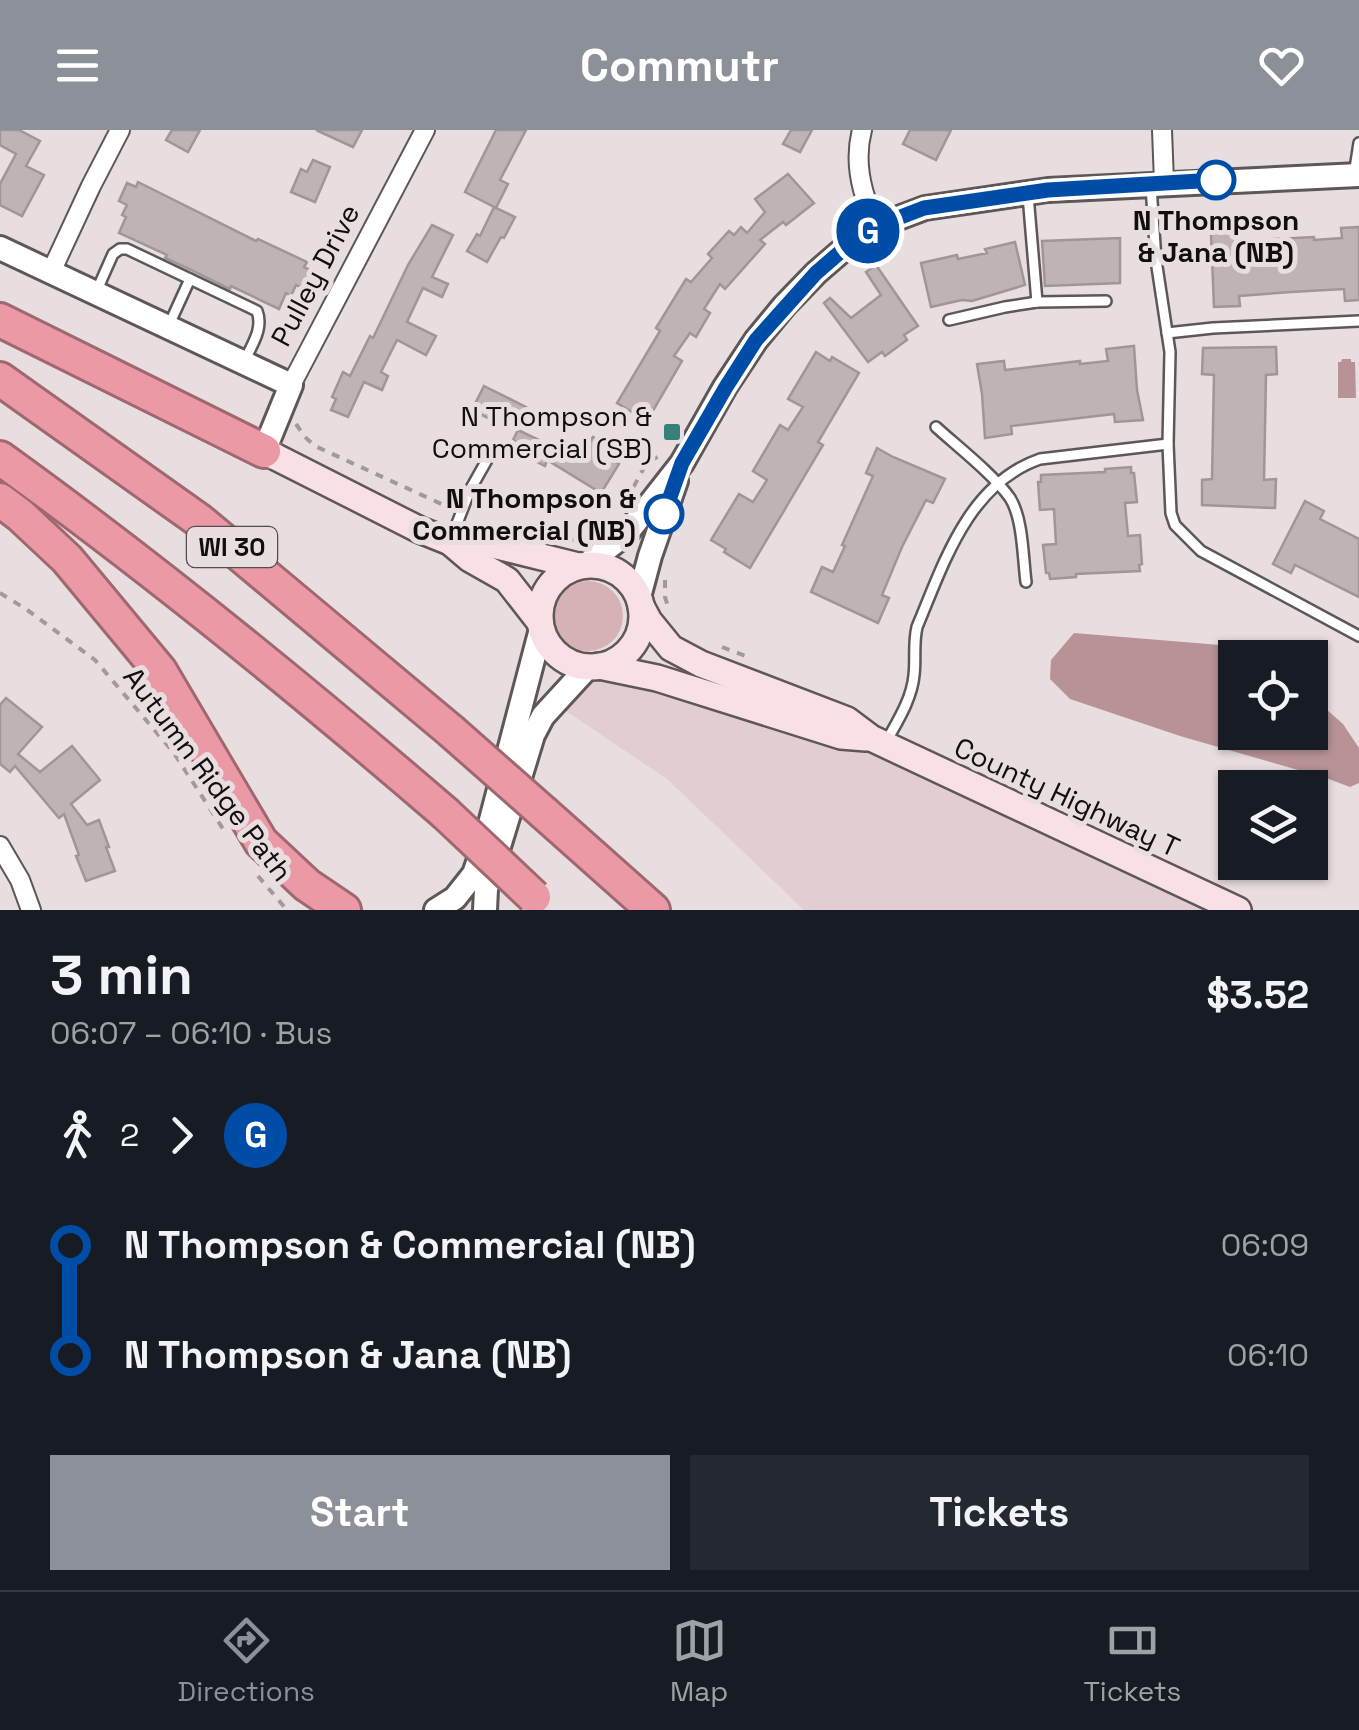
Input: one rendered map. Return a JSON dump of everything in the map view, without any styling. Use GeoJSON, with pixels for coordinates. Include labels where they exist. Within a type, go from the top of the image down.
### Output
{"type":"FeatureCollection","features":[{"type":"Feature","properties":{"kind":"highway"},"geometry":{"type":"LineString","coordinates":[[0,320],[264,452]]}},
{"type":"Feature","properties":{"kind":"highway","name":"WI 30"},"geometry":{"type":"LineString","coordinates":[[0,380],[200,520],[451,731],[653,910]]}},
{"type":"Feature","properties":{"kind":"highway","name":"WI 30"},"geometry":{"type":"LineString","coordinates":[[0,458],[103,532],[268,663],[445,813],[541,903]]}},
{"type":"Feature","properties":{"kind":"highway"},"geometry":{"type":"LineString","coordinates":[[0,500],[68,559],[160,671],[261,842],[307,886],[344,910]]}},
{"type":"Feature","properties":{"kind":"main road"},"geometry":{"type":"LineString","coordinates":[[264,452],[450,542],[470,559],[508,580],[540,625],[548,644],[574,664],[594,667],[624,655],[636,641],[642,624],[640,602],[622,575],[606,566],[582,565],[477,542],[450,542]]}},
{"type":"Feature","properties":{"kind":"main road"},"geometry":{"type":"LineString","coordinates":[[540,625],[542,597],[548,586],[566,570],[582,565]]}},
{"type":"Feature","properties":{"kind":"main road","name":"County Highway T"},"geometry":{"type":"LineString","coordinates":[[640,602],[661,636],[686,656],[846,720],[878,742],[1238,910]]}},
{"type":"Feature","properties":{"kind":"main road","name":"County Highway T"},"geometry":{"type":"LineString","coordinates":[[594,667],[657,678],[841,736],[878,742]]}},
{"type":"Feature","properties":{"kind":"street"},"geometry":{"type":"LineString","coordinates":[[51,272],[120,130]]}},
{"type":"Feature","properties":{"kind":"street","name":"Pulley Drive"},"geometry":{"type":"LineString","coordinates":[[264,452],[292,385],[425,130]]}},
{"type":"Feature","properties":{"kind":"street"},"geometry":{"type":"LineString","coordinates":[[862,130],[860,186],[878,226]]}},
{"type":"Feature","properties":{"kind":"street"},"geometry":{"type":"LineString","coordinates":[[1157,183],[1162,130]]}},
{"type":"Feature","properties":{"kind":"street"},"geometry":{"type":"LineString","coordinates":[[582,565],[620,540],[682,463],[756,340],[784,306],[853,241],[878,226],[924,208],[1028,193],[1356,175]]}},
{"type":"Feature","properties":{"kind":"street"},"geometry":{"type":"LineString","coordinates":[[0,248],[292,385]]}},
{"type":"Feature","properties":{"kind":"street"},"geometry":{"type":"LineString","coordinates":[[640,602],[650,556],[682,463]]}},
{"type":"Feature","properties":{"kind":"street"},"geometry":{"type":"LineString","coordinates":[[436,910],[455,898],[474,874],[540,625]]}},
{"type":"Feature","properties":{"kind":"street"},"geometry":{"type":"LineString","coordinates":[[484,910],[486,889],[533,735],[554,703],[594,667]]}},
{"type":"Feature","properties":{"kind":"street"},"geometry":{"type":"LineString","coordinates":[[0,846],[20,880],[31,910]]}},
{"type":"Feature","properties":{"kind":"lane"},"geometry":{"type":"LineString","coordinates":[[1356,175],[1359,144]]}},
{"type":"Feature","properties":{"kind":"lane"},"geometry":{"type":"LineString","coordinates":[[1157,183],[1156,260],[1171,388],[1168,444],[1174,525],[1201,551],[1359,636]]}},
{"type":"Feature","properties":{"kind":"lane"},"geometry":{"type":"LineString","coordinates":[[1028,193],[1037,302]]}},
{"type":"Feature","properties":{"kind":"lane"},"geometry":{"type":"LineString","coordinates":[[96,293],[113,254],[120,249],[257,311],[260,327],[244,362]]}},
{"type":"Feature","properties":{"kind":"lane"},"geometry":{"type":"LineString","coordinates":[[168,327],[190,280]]}},
{"type":"Feature","properties":{"kind":"lane"},"geometry":{"type":"LineString","coordinates":[[949,320],[1037,302],[1106,301]]}},
{"type":"Feature","properties":{"kind":"lane"},"geometry":{"type":"LineString","coordinates":[[1167,333],[1359,321]]}},
{"type":"Feature","properties":{"kind":"lane"},"geometry":{"type":"LineString","coordinates":[[936,428],[1012,500],[1026,582]]}},
{"type":"Feature","properties":{"kind":"lane"},"geometry":{"type":"LineString","coordinates":[[878,742],[912,689],[914,641],[952,544],[967,519],[998,484],[1020,466],[1040,459],[1168,444]]}},
{"type":"Feature","properties":{"kind":"lane"},"geometry":{"type":"LineString","coordinates":[[450,542],[470,490],[492,450]]}},
{"type":"Feature","properties":{"kind":"path"},"geometry":{"type":"LineString","coordinates":[[279,415],[292,420],[314,446],[461,513]]}},
{"type":"Feature","properties":{"kind":"path"},"geometry":{"type":"LineString","coordinates":[[622,506],[647,462],[696,439]]}},
{"type":"Feature","properties":{"kind":"path"},"geometry":{"type":"LineString","coordinates":[[568,540],[592,536]]}},
{"type":"Feature","properties":{"kind":"path"},"geometry":{"type":"LineString","coordinates":[[668,571],[665,597],[669,612]]}},
{"type":"Feature","properties":{"kind":"path","name":"Autumn Ridge Path"},"geometry":{"type":"LineString","coordinates":[[0,593],[95,660],[174,753],[224,832]]}},
{"type":"Feature","properties":{"kind":"path","name":"Autumn Ridge Path"},"geometry":{"type":"LineString","coordinates":[[256,873],[287,910]]}},
{"type":"Feature","properties":{"kind":"shaded area"},"geometry":{"type":"Polygon","coordinates":[[[1338,362],[1355,362],[1356,398],[1338,398],[1338,362]]]}},
{"type":"Feature","properties":{"kind":"shaded area"},"geometry":{"type":"Polygon","coordinates":[[[588,581],[602,583],[613,591],[621,602],[621,630],[613,641],[602,649],[588,651],[574,649],[563,641],[555,630],[553,616],[555,602],[563,591],[574,583],[588,581]]]}},
{"type":"Feature","properties":{"kind":"shaded area"},"geometry":{"type":"Polygon","coordinates":[[[1074,633],[1218,645],[1218,747],[1070,699],[1050,679],[1051,660],[1074,633]]]}},
{"type":"Feature","properties":{"kind":"shaded area"},"geometry":{"type":"Polygon","coordinates":[[[588,667],[841,736],[1238,910],[804,910],[667,779],[554,703],[588,667]]]}},
{"type":"Feature","properties":{"kind":"shaded area"},"geometry":{"type":"Polygon","coordinates":[[[1328,711],[1343,724],[1359,748],[1359,783],[1350,787],[1328,779],[1328,770],[1298,770],[1229,750],[1328,750],[1328,711]]]}},
{"type":"Feature","properties":{"kind":"building"},"geometry":{"type":"Polygon","coordinates":[[[0,130],[19,130],[40,141],[26,166],[44,175],[22,216],[0,205],[0,184],[16,154],[0,145],[0,130]]]}},
{"type":"Feature","properties":{"kind":"building"},"geometry":{"type":"Polygon","coordinates":[[[172,130],[200,130],[188,152],[166,140],[172,130]]]}},
{"type":"Feature","properties":{"kind":"building"},"geometry":{"type":"Polygon","coordinates":[[[316,130],[362,130],[353,147],[316,130]]]}},
{"type":"Feature","properties":{"kind":"building"},"geometry":{"type":"Polygon","coordinates":[[[496,130],[526,130],[500,180],[508,184],[496,208],[515,217],[487,262],[467,251],[477,234],[480,236],[494,207],[465,192],[496,130]]]}},
{"type":"Feature","properties":{"kind":"building"},"geometry":{"type":"Polygon","coordinates":[[[791,130],[812,130],[800,152],[783,144],[791,130]]]}},
{"type":"Feature","properties":{"kind":"building"},"geometry":{"type":"Polygon","coordinates":[[[910,130],[951,130],[936,160],[903,144],[910,130]]]}},
{"type":"Feature","properties":{"kind":"building"},"geometry":{"type":"Polygon","coordinates":[[[313,160],[330,167],[315,202],[291,192],[301,169],[307,172],[313,160]]]}},
{"type":"Feature","properties":{"kind":"building"},"geometry":{"type":"Polygon","coordinates":[[[788,174],[814,203],[760,240],[765,244],[725,289],[720,284],[704,309],[710,313],[696,337],[690,333],[674,356],[682,361],[647,421],[617,403],[686,279],[691,282],[712,258],[708,254],[729,231],[734,235],[741,227],[747,233],[765,212],[755,199],[788,174]]]}},
{"type":"Feature","properties":{"kind":"building"},"geometry":{"type":"Polygon","coordinates":[[[138,182],[307,262],[304,267],[312,271],[304,289],[296,285],[291,296],[286,293],[279,309],[119,233],[127,205],[119,201],[127,183],[136,187],[138,182]]]}},
{"type":"Feature","properties":{"kind":"building"},"geometry":{"type":"Polygon","coordinates":[[[432,225],[453,235],[432,277],[448,284],[442,297],[423,288],[407,322],[436,336],[426,355],[397,340],[381,372],[388,376],[382,390],[364,382],[348,417],[331,410],[343,372],[350,376],[432,225]]]}},
{"type":"Feature","properties":{"kind":"building"},"geometry":{"type":"Polygon","coordinates":[[[1359,227],[1359,300],[1345,301],[1344,289],[1239,296],[1240,306],[1214,307],[1211,234],[1237,233],[1237,241],[1314,240],[1342,238],[1341,228],[1359,227]]]}},
{"type":"Feature","properties":{"kind":"building"},"geometry":{"type":"Polygon","coordinates":[[[1120,238],[1120,283],[1045,286],[1042,241],[1120,238]]]}},
{"type":"Feature","properties":{"kind":"building"},"geometry":{"type":"Polygon","coordinates":[[[1015,242],[1025,285],[972,301],[931,307],[921,263],[987,253],[985,249],[1015,242]]]}},
{"type":"Feature","properties":{"kind":"building"},"geometry":{"type":"Polygon","coordinates":[[[876,265],[918,326],[885,356],[882,352],[868,362],[824,303],[830,298],[851,318],[881,295],[866,272],[876,265]]]}},
{"type":"Feature","properties":{"kind":"building"},"geometry":{"type":"Polygon","coordinates":[[[1134,346],[1143,420],[1115,422],[1114,414],[1011,426],[1012,434],[985,438],[977,364],[1004,361],[1005,370],[1108,361],[1106,349],[1134,346]]]}},
{"type":"Feature","properties":{"kind":"building"},"geometry":{"type":"Polygon","coordinates":[[[1276,347],[1277,374],[1266,375],[1264,480],[1276,479],[1275,508],[1202,505],[1202,480],[1212,479],[1214,375],[1202,374],[1203,348],[1276,347]]]}},
{"type":"Feature","properties":{"kind":"building"},"geometry":{"type":"Polygon","coordinates":[[[816,352],[859,373],[818,442],[823,445],[750,568],[711,540],[739,494],[753,502],[767,480],[753,471],[780,425],[788,430],[803,407],[788,399],[816,352]]]}},
{"type":"Feature","properties":{"kind":"building"},"geometry":{"type":"Polygon","coordinates":[[[484,386],[526,407],[518,422],[500,414],[496,422],[472,410],[484,386]]]}},
{"type":"Feature","properties":{"kind":"building"},"geometry":{"type":"Polygon","coordinates":[[[518,430],[576,458],[593,437],[616,452],[611,459],[619,464],[601,493],[547,460],[545,466],[529,458],[532,451],[513,440],[518,430]]]}},
{"type":"Feature","properties":{"kind":"building"},"geometry":{"type":"Polygon","coordinates":[[[877,448],[945,479],[933,503],[926,500],[902,547],[882,595],[889,598],[878,623],[811,592],[822,567],[833,572],[845,546],[842,545],[873,476],[866,473],[877,448]]]}},
{"type":"Feature","properties":{"kind":"building"},"geometry":{"type":"Polygon","coordinates":[[[1131,467],[1137,502],[1125,503],[1128,536],[1140,535],[1140,571],[1050,579],[1043,545],[1056,544],[1054,509],[1040,510],[1041,475],[1131,467]]]}},
{"type":"Feature","properties":{"kind":"building"},"geometry":{"type":"Polygon","coordinates":[[[1305,501],[1324,511],[1320,519],[1359,539],[1359,597],[1295,565],[1291,573],[1273,564],[1305,501]]]}},
{"type":"Feature","properties":{"kind":"building"},"geometry":{"type":"Polygon","coordinates":[[[6,698],[42,727],[18,754],[40,772],[72,746],[100,780],[71,804],[87,825],[99,820],[115,871],[86,881],[64,814],[59,818],[15,766],[10,772],[0,764],[0,705],[6,698]]]}},
{"type":"Feature","properties":{"kind":"bus line","name":"G"},"geometry":{"type":"LineString","coordinates":[[664,514],[682,463],[756,340],[816,273],[872,228],[924,208],[1048,190],[1216,180]]}},
{"type":"Feature","properties":{"kind":"place","name":"N Thompson & Jana (NB)"},"geometry":{"type":"Point","coordinates":[1216,180]}},
{"type":"Feature","properties":{"kind":"place","name":"N Thompson & Commercial (SB)"},"geometry":{"type":"Point","coordinates":[672,432]}},
{"type":"Feature","properties":{"kind":"place","name":"N Thompson & Commercial (NB)"},"geometry":{"type":"Point","coordinates":[664,514]}}]}
